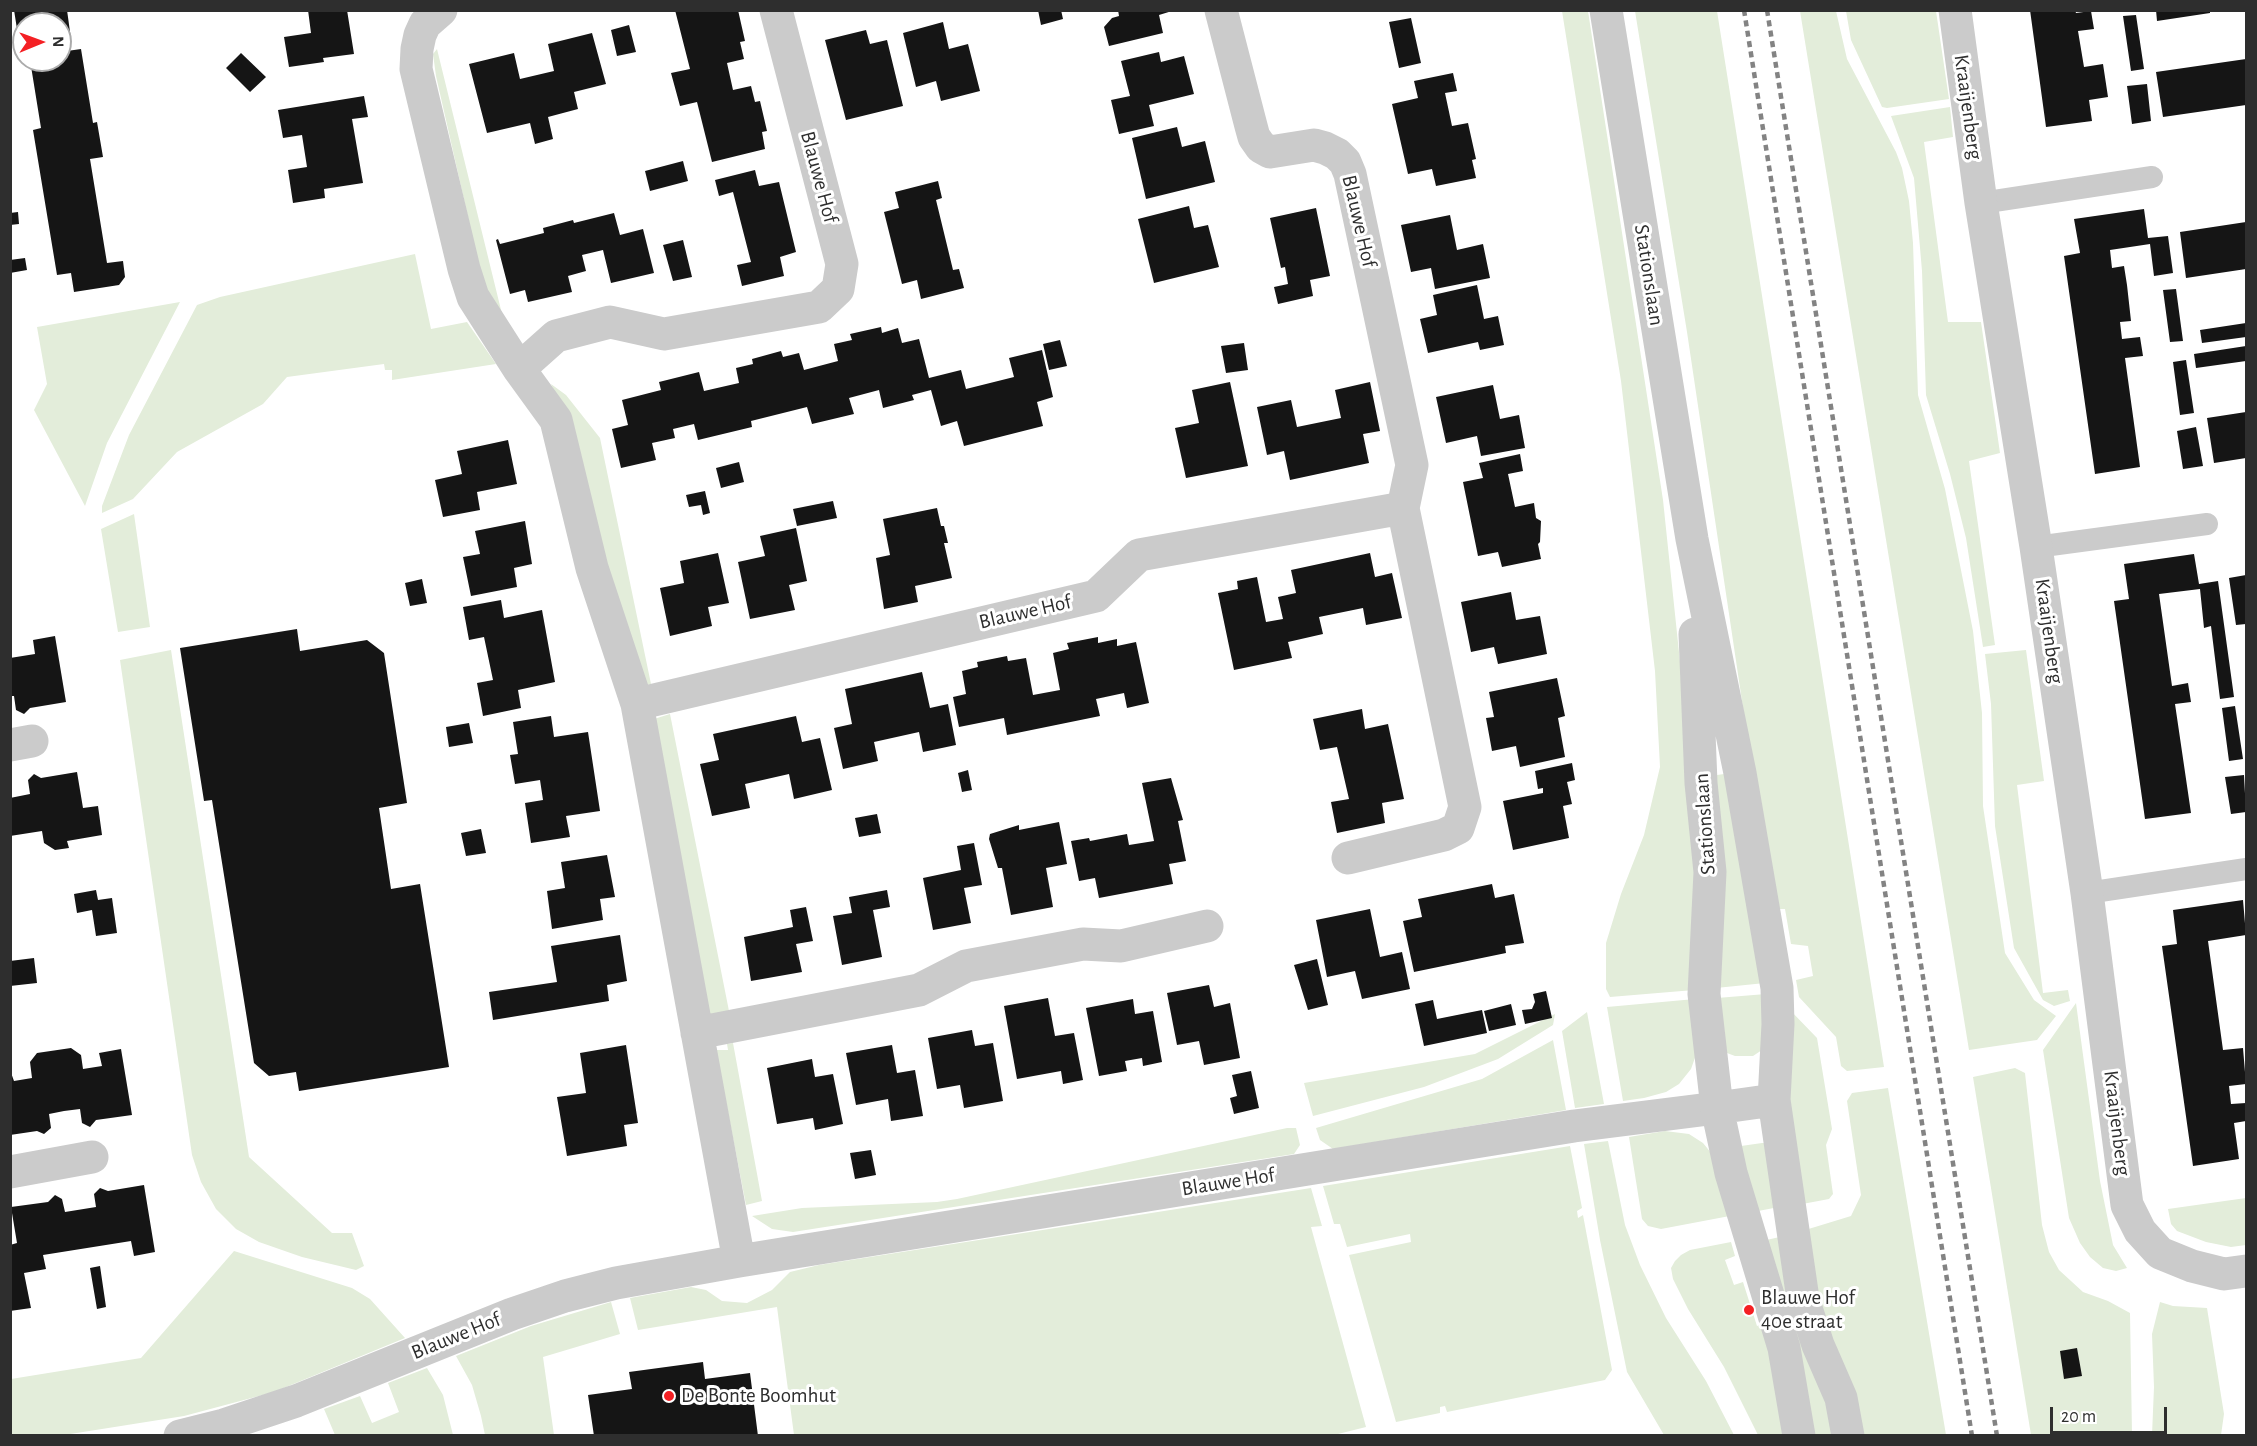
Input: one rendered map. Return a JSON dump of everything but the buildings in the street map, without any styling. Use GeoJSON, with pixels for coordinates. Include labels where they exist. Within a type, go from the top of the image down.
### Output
{"type":"FeatureCollection","features":[{"type":"Feature","properties":{"kind":"street"},"geometry":{"type":"LineString","coordinates":[[441,10],[425,24],[420,35],[416,69],[473,297],[519,369],[556,420],[592,568],[637,704],[739,1260]]}},
{"type":"Feature","properties":{"kind":"street","name":"Blauwe Hof"},"geometry":{"type":"LineString","coordinates":[[519,369],[556,336],[610,322],[664,334],[819,307],[838,289],[842,264],[776,10]]}},
{"type":"Feature","properties":{"kind":"street","name":"Blauwe Hof"},"geometry":{"type":"LineString","coordinates":[[1221,10],[1254,137],[1261,147],[1270,152],[1314,145],[1326,148],[1345,162],[1350,174],[1412,465],[1403,508],[1465,807],[1458,828],[1444,835],[1348,858]]}},
{"type":"Feature","properties":{"kind":"street","name":"Stationslaan"},"geometry":{"type":"LineString","coordinates":[[1606,10],[1692,539],[1740,773],[1777,988],[1778,1024],[1774,1100],[1803,1299],[1818,1345],[1841,1398],[1848,1436]]}},
{"type":"Feature","properties":{"kind":"street","name":"Kraaijenberg"},"geometry":{"type":"LineString","coordinates":[[1955,10],[1981,203],[2036,547],[2087,893],[2127,1205],[2140,1231],[2160,1253],[2192,1266],[2224,1274],[2247,1271]]}},
{"type":"Feature","properties":{"kind":"street","name":"Blauwe Hof"},"geometry":{"type":"LineString","coordinates":[[637,704],[1096,596],[1139,555],[1403,508]]}},
{"type":"Feature","properties":{"kind":"street","name":"Stationslaan"},"geometry":{"type":"LineString","coordinates":[[1692,539],[1701,783],[1710,872],[1704,994],[1717,1108],[1731,1173],[1784,1348],[1799,1436]]}},
{"type":"Feature","properties":{"kind":"street"},"geometry":{"type":"LineString","coordinates":[[697,1033],[919,990],[966,966],[1083,944],[1120,946],[1207,926]]}},
{"type":"Feature","properties":{"kind":"street"},"geometry":{"type":"LineString","coordinates":[[1717,1108],[1774,1100]]}},
{"type":"Feature","properties":{"kind":"street","name":"Blauwe Hof"},"geometry":{"type":"LineString","coordinates":[[180,1436],[224,1425],[296,1401],[513,1314],[565,1296],[616,1283],[739,1260],[1574,1126],[1717,1108]]}},
{"type":"Feature","properties":{"kind":"street"},"geometry":{"type":"LineString","coordinates":[[10,1172],[92,1157]]}},
{"type":"Feature","properties":{"kind":"lane"},"geometry":{"type":"LineString","coordinates":[[1981,203],[2152,177]]}},
{"type":"Feature","properties":{"kind":"lane"},"geometry":{"type":"LineString","coordinates":[[2036,547],[2207,524]]}},
{"type":"Feature","properties":{"kind":"lane"},"geometry":{"type":"LineString","coordinates":[[2087,893],[2247,869]]}},
{"type":"Feature","properties":{"kind":"green space"},"geometry":{"type":"Polygon","coordinates":[[[1562,11],[1588,11],[1663,500],[1694,795],[1694,990],[1610,997],[1606,989],[1606,943],[1621,894],[1644,835],[1660,767],[1655,671],[1621,381],[1562,11]]]}},
{"type":"Feature","properties":{"kind":"green space"},"geometry":{"type":"Polygon","coordinates":[[[1635,11],[1717,11],[1884,1067],[1847,1071],[1841,1066],[1836,1037],[1799,997],[1796,980],[1813,976],[1808,946],[1791,944],[1785,909],[1773,909],[1687,332],[1635,11]]]}},
{"type":"Feature","properties":{"kind":"green space"},"geometry":{"type":"Polygon","coordinates":[[[1800,11],[1836,11],[1847,59],[1896,152],[1902,168],[1909,201],[1913,243],[1918,395],[1945,489],[1973,631],[1982,713],[1983,806],[2005,953],[2034,1000],[2056,1016],[2037,1040],[1969,1050],[1800,11]]]}},
{"type":"Feature","properties":{"kind":"green space"},"geometry":{"type":"Polygon","coordinates":[[[1846,11],[1936,11],[1949,99],[1882,107],[1851,40],[1846,11]]]}},
{"type":"Feature","properties":{"kind":"green space"},"geometry":{"type":"Polygon","coordinates":[[[437,49],[502,314],[487,293],[480,270],[436,76],[433,54],[437,49]]]}},
{"type":"Feature","properties":{"kind":"green space"},"geometry":{"type":"Polygon","coordinates":[[[1950,107],[1953,137],[1924,142],[1948,322],[1981,322],[2000,453],[1969,461],[1995,645],[1983,647],[1966,538],[1950,474],[1926,395],[1922,271],[1914,178],[1891,116],[1950,107]]]}},
{"type":"Feature","properties":{"kind":"green space"},"geometry":{"type":"Polygon","coordinates":[[[415,254],[431,329],[467,322],[496,364],[392,380],[392,370],[385,370],[384,364],[287,377],[263,404],[177,452],[133,499],[102,513],[102,506],[129,435],[197,305],[220,297],[415,254]]]}},
{"type":"Feature","properties":{"kind":"green space"},"geometry":{"type":"Polygon","coordinates":[[[180,302],[107,443],[85,506],[34,410],[47,384],[37,327],[180,302]]]}},
{"type":"Feature","properties":{"kind":"green space"},"geometry":{"type":"Polygon","coordinates":[[[551,384],[566,395],[600,438],[651,684],[644,686],[630,650],[573,434],[551,384]]]}},
{"type":"Feature","properties":{"kind":"green space"},"geometry":{"type":"Polygon","coordinates":[[[134,514],[150,627],[118,632],[101,529],[134,514]]]}},
{"type":"Feature","properties":{"kind":"green space"},"geometry":{"type":"Polygon","coordinates":[[[171,650],[249,1157],[332,1233],[352,1233],[364,1266],[356,1270],[302,1257],[259,1242],[236,1229],[216,1209],[201,1182],[192,1155],[120,660],[171,650]]]}},
{"type":"Feature","properties":{"kind":"green space"},"geometry":{"type":"Polygon","coordinates":[[[2026,650],[2044,781],[2017,785],[2043,993],[2068,990],[2070,1001],[2054,1006],[2043,1000],[2014,948],[1995,826],[1991,704],[1985,654],[2026,650]]]}},
{"type":"Feature","properties":{"kind":"green space"},"geometry":{"type":"Polygon","coordinates":[[[670,714],[729,1011],[710,1015],[654,719],[670,714]]]}},
{"type":"Feature","properties":{"kind":"green space"},"geometry":{"type":"Polygon","coordinates":[[[1724,774],[1765,983],[1716,988],[1717,775],[1724,774]]]}},
{"type":"Feature","properties":{"kind":"green space"},"geometry":{"type":"Polygon","coordinates":[[[1766,994],[1765,1048],[1753,1056],[1735,1056],[1727,1053],[1717,998],[1766,994]]]}},
{"type":"Feature","properties":{"kind":"green space"},"geometry":{"type":"Polygon","coordinates":[[[1695,999],[1697,1052],[1691,1069],[1679,1084],[1666,1092],[1623,1101],[1607,1007],[1695,999]]]}},
{"type":"Feature","properties":{"kind":"green space"},"geometry":{"type":"Polygon","coordinates":[[[2076,1003],[2100,1181],[2113,1245],[2127,1268],[2116,1271],[2103,1268],[2090,1257],[2080,1243],[2069,1218],[2043,1050],[2076,1003]]]}},
{"type":"Feature","properties":{"kind":"green space"},"geometry":{"type":"Polygon","coordinates":[[[1789,1009],[1817,1038],[1832,1129],[1826,1145],[1833,1194],[1829,1199],[1797,1205],[1783,1115],[1789,1009]]]}},
{"type":"Feature","properties":{"kind":"green space"},"geometry":{"type":"Polygon","coordinates":[[[1587,1012],[1604,1104],[1575,1108],[1562,1031],[1587,1012]]]}},
{"type":"Feature","properties":{"kind":"green space"},"geometry":{"type":"Polygon","coordinates":[[[1555,1014],[1553,1025],[1498,1059],[1424,1087],[1313,1116],[1304,1083],[1475,1054],[1555,1014]]]}},
{"type":"Feature","properties":{"kind":"green space"},"geometry":{"type":"Polygon","coordinates":[[[1553,1040],[1566,1110],[1333,1149],[1320,1140],[1316,1128],[1482,1079],[1553,1040]]]}},
{"type":"Feature","properties":{"kind":"green space"},"geometry":{"type":"Polygon","coordinates":[[[733,1043],[762,1201],[746,1205],[716,1050],[728,1050],[727,1044],[733,1043]]]}},
{"type":"Feature","properties":{"kind":"green space"},"geometry":{"type":"Polygon","coordinates":[[[2015,1068],[2025,1073],[2042,1225],[2049,1252],[2059,1270],[2083,1292],[2108,1301],[2130,1313],[2132,1435],[2031,1435],[1973,1077],[2015,1068]]]}},
{"type":"Feature","properties":{"kind":"green space"},"geometry":{"type":"Polygon","coordinates":[[[1888,1088],[1946,1435],[1857,1435],[1814,1298],[1802,1231],[1851,1216],[1861,1195],[1847,1101],[1852,1093],[1888,1088]]]}},
{"type":"Feature","properties":{"kind":"green space"},"geometry":{"type":"Polygon","coordinates":[[[1287,1128],[1296,1128],[1300,1145],[1294,1154],[793,1232],[772,1229],[752,1216],[802,1208],[937,1202],[957,1199],[1287,1128]]]}},
{"type":"Feature","properties":{"kind":"green space"},"geometry":{"type":"Polygon","coordinates":[[[1665,1131],[1689,1134],[1703,1143],[1712,1154],[1735,1215],[1661,1229],[1648,1226],[1642,1219],[1629,1137],[1665,1131]]]}},
{"type":"Feature","properties":{"kind":"green space"},"geometry":{"type":"Polygon","coordinates":[[[1608,1141],[1625,1225],[1640,1265],[1666,1318],[1706,1381],[1734,1435],[1664,1435],[1627,1372],[1600,1240],[1584,1144],[1608,1141]]]}},
{"type":"Feature","properties":{"kind":"green space"},"geometry":{"type":"Polygon","coordinates":[[[1766,1143],[1779,1207],[1753,1212],[1741,1146],[1766,1143]]]}},
{"type":"Feature","properties":{"kind":"green space"},"geometry":{"type":"Polygon","coordinates":[[[1570,1146],[1582,1208],[1577,1211],[1578,1218],[1583,1215],[1612,1370],[1605,1380],[1447,1412],[1445,1406],[1440,1407],[1440,1413],[1396,1422],[1349,1255],[1411,1242],[1410,1234],[1347,1247],[1340,1224],[1334,1224],[1323,1186],[1570,1146]]]}},
{"type":"Feature","properties":{"kind":"green space"},"geometry":{"type":"Polygon","coordinates":[[[1311,1188],[1322,1226],[1311,1227],[1366,1427],[1334,1435],[794,1435],[777,1307],[638,1330],[630,1298],[691,1287],[706,1290],[722,1301],[747,1303],[772,1290],[790,1272],[819,1265],[1311,1188]]]}},
{"type":"Feature","properties":{"kind":"green space"},"geometry":{"type":"Polygon","coordinates":[[[2246,1198],[2246,1245],[2231,1247],[2206,1242],[2177,1231],[2171,1224],[2168,1209],[2246,1198]]]}},
{"type":"Feature","properties":{"kind":"green space"},"geometry":{"type":"Polygon","coordinates":[[[1784,1236],[1838,1435],[1808,1435],[1762,1241],[1784,1236]]]}},
{"type":"Feature","properties":{"kind":"green space"},"geometry":{"type":"Polygon","coordinates":[[[1731,1242],[1735,1256],[1725,1260],[1734,1285],[1743,1282],[1757,1326],[1767,1322],[1789,1435],[1758,1435],[1724,1367],[1688,1309],[1673,1279],[1671,1268],[1681,1255],[1690,1250],[1731,1242]]]}},
{"type":"Feature","properties":{"kind":"green space"},"geometry":{"type":"Polygon","coordinates":[[[234,1251],[352,1288],[370,1299],[405,1338],[274,1392],[184,1416],[64,1435],[11,1436],[11,1379],[141,1358],[234,1251]]]}},
{"type":"Feature","properties":{"kind":"green space"},"geometry":{"type":"Polygon","coordinates":[[[611,1302],[620,1334],[543,1357],[554,1435],[485,1435],[472,1385],[456,1356],[531,1326],[611,1302]]]}},
{"type":"Feature","properties":{"kind":"green space"},"geometry":{"type":"Polygon","coordinates":[[[2160,1302],[2173,1306],[2207,1308],[2224,1414],[2221,1435],[2152,1435],[2154,1387],[2152,1334],[2160,1302]]]}},
{"type":"Feature","properties":{"kind":"green space"},"geometry":{"type":"Polygon","coordinates":[[[427,1368],[443,1395],[453,1435],[335,1435],[324,1409],[360,1396],[372,1423],[399,1412],[388,1383],[427,1368]]]}},
{"type":"Feature","properties":{"kind":"railway"},"geometry":{"type":"LineString","coordinates":[[1744,10],[1972,1436]]}},
{"type":"Feature","properties":{"kind":"railway"},"geometry":{"type":"LineString","coordinates":[[1767,10],[1997,1436]]}},
{"type":"Feature","properties":{"kind":"place","name":"Blauwe Hof 40e straat"},"geometry":{"type":"Point","coordinates":[1749,1310]}},
{"type":"Feature","properties":{"kind":"place","name":"De Bonte Boomhut"},"geometry":{"type":"Point","coordinates":[669,1396]}}]}
